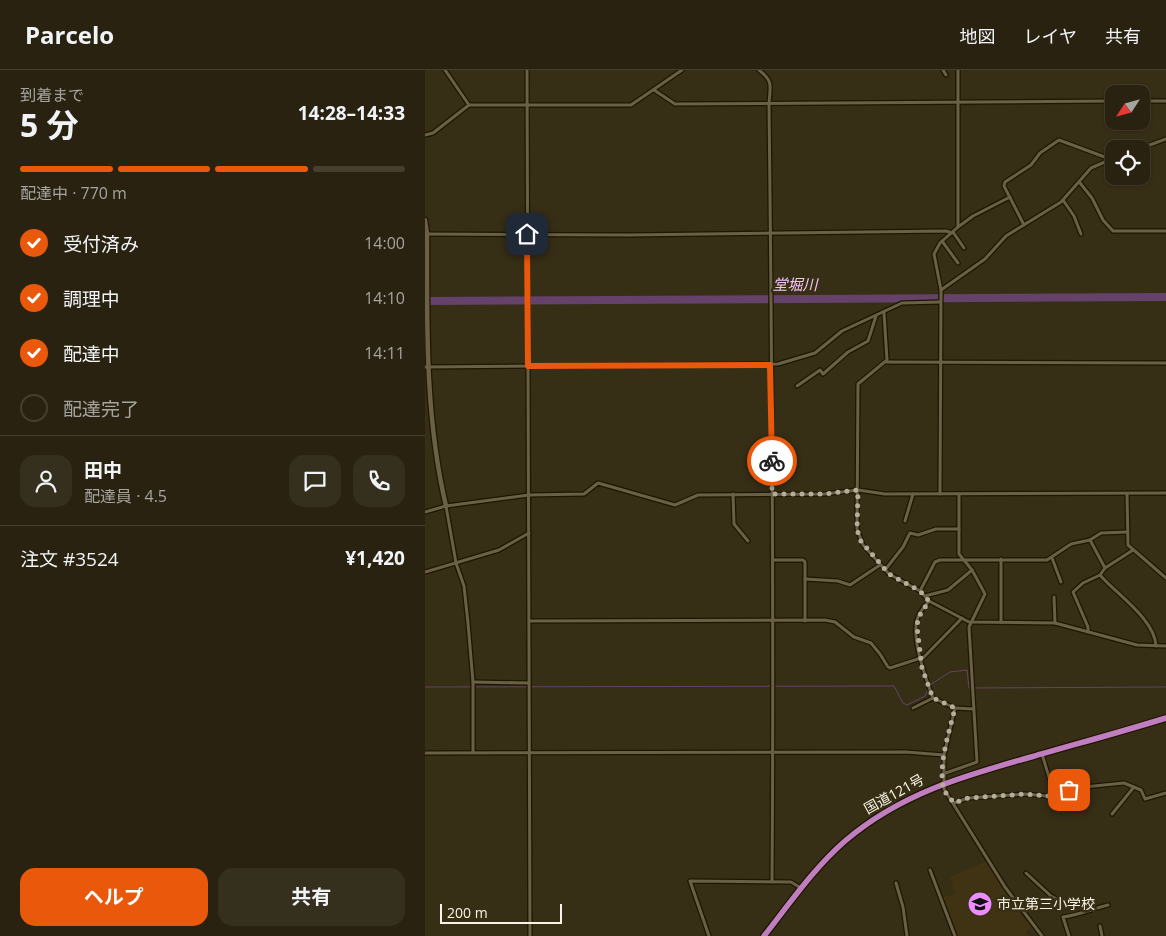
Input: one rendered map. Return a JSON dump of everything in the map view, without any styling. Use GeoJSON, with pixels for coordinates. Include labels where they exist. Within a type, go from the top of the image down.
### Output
{"type":"FeatureCollection","features":[{"type":"Feature","properties":{"kind":"highway","name":"国道121号"},"geometry":{"type":"LineString","coordinates":[[764,936],[828,856],[869,822],[905,800],[943,782],[1166,718]]}},
{"type":"Feature","properties":{"kind":"street"},"geometry":{"type":"LineString","coordinates":[[445,70],[469,105]]}},
{"type":"Feature","properties":{"kind":"street"},"geometry":{"type":"LineString","coordinates":[[527,70],[530,936]]}},
{"type":"Feature","properties":{"kind":"street"},"geometry":{"type":"LineString","coordinates":[[425,135],[433,133],[469,105],[631,104],[682,70]]}},
{"type":"Feature","properties":{"kind":"street"},"geometry":{"type":"LineString","coordinates":[[759,70],[770,80],[770,365],[774,560],[772,882]]}},
{"type":"Feature","properties":{"kind":"street"},"geometry":{"type":"LineString","coordinates":[[943,70],[946,75]]}},
{"type":"Feature","properties":{"kind":"street"},"geometry":{"type":"LineString","coordinates":[[958,70],[958,228]]}},
{"type":"Feature","properties":{"kind":"street"},"geometry":{"type":"LineString","coordinates":[[654,90],[675,104],[1105,102]]}},
{"type":"Feature","properties":{"kind":"street"},"geometry":{"type":"LineString","coordinates":[[1150,101],[1166,101]]}},
{"type":"Feature","properties":{"kind":"street"},"geometry":{"type":"LineString","coordinates":[[1150,145],[1166,140]]}},
{"type":"Feature","properties":{"kind":"street"},"geometry":{"type":"LineString","coordinates":[[1024,225],[1004,186],[1005,182],[1031,165],[1040,153],[1058,141],[1105,155]]}},
{"type":"Feature","properties":{"kind":"street"},"geometry":{"type":"LineString","coordinates":[[941,290],[985,259],[1006,236],[1046,213],[1063,200],[1080,183],[1087,172],[1105,162]]}},
{"type":"Feature","properties":{"kind":"street"},"geometry":{"type":"LineString","coordinates":[[1080,183],[1093,198],[1103,220],[1113,231],[1166,231]]}},
{"type":"Feature","properties":{"kind":"street"},"geometry":{"type":"LineString","coordinates":[[940,494],[941,290],[933,254],[942,241],[973,216],[1010,197]]}},
{"type":"Feature","properties":{"kind":"street"},"geometry":{"type":"LineString","coordinates":[[1063,200],[1074,216],[1081,234]]}},
{"type":"Feature","properties":{"kind":"street"},"geometry":{"type":"LineString","coordinates":[[425,220],[427,234],[426,367],[441,484],[456,563],[463,586],[472,685],[473,752]]}},
{"type":"Feature","properties":{"kind":"street"},"geometry":{"type":"LineString","coordinates":[[427,234],[628,235],[946,231],[952,233],[964,248]]}},
{"type":"Feature","properties":{"kind":"street"},"geometry":{"type":"LineString","coordinates":[[942,241],[958,262]]}},
{"type":"Feature","properties":{"kind":"street"},"geometry":{"type":"LineString","coordinates":[[426,367],[770,365],[815,353],[842,331],[902,303],[940,302]]}},
{"type":"Feature","properties":{"kind":"street"},"geometry":{"type":"LineString","coordinates":[[884,313],[887,356],[885,362],[858,384],[858,534],[885,570],[920,591],[929,601],[969,622],[1055,623],[1137,645],[1166,646]]}},
{"type":"Feature","properties":{"kind":"street"},"geometry":{"type":"LineString","coordinates":[[797,386],[821,370],[823,374],[849,352],[865,343],[877,321],[877,316]]}},
{"type":"Feature","properties":{"kind":"street"},"geometry":{"type":"LineString","coordinates":[[885,362],[1166,363]]}},
{"type":"Feature","properties":{"kind":"street"},"geometry":{"type":"LineString","coordinates":[[425,512],[446,506],[529,495],[583,494],[598,483],[675,505],[693,495],[824,494],[858,490],[885,494],[1166,493]]}},
{"type":"Feature","properties":{"kind":"street"},"geometry":{"type":"LineString","coordinates":[[733,494],[733,524],[748,541]]}},
{"type":"Feature","properties":{"kind":"street"},"geometry":{"type":"LineString","coordinates":[[905,522],[913,494]]}},
{"type":"Feature","properties":{"kind":"street"},"geometry":{"type":"LineString","coordinates":[[943,774],[977,762],[969,622],[985,594],[972,570],[959,554],[959,494]]}},
{"type":"Feature","properties":{"kind":"street"},"geometry":{"type":"LineString","coordinates":[[1127,494],[1127,543],[1166,578]]}},
{"type":"Feature","properties":{"kind":"street"},"geometry":{"type":"LineString","coordinates":[[885,570],[903,547],[910,533],[918,535],[936,529],[959,529]]}},
{"type":"Feature","properties":{"kind":"street"},"geometry":{"type":"LineString","coordinates":[[920,591],[937,561],[1052,558],[1071,544],[1090,540],[1101,533],[1127,532]]}},
{"type":"Feature","properties":{"kind":"street"},"geometry":{"type":"LineString","coordinates":[[425,572],[499,550],[529,533]]}},
{"type":"Feature","properties":{"kind":"street"},"geometry":{"type":"LineString","coordinates":[[1090,540],[1105,568]]}},
{"type":"Feature","properties":{"kind":"street"},"geometry":{"type":"LineString","coordinates":[[1088,632],[1088,627],[1073,592],[1083,583],[1100,575],[1105,568],[1133,550]]}},
{"type":"Feature","properties":{"kind":"street"},"geometry":{"type":"LineString","coordinates":[[1052,558],[1061,582]]}},
{"type":"Feature","properties":{"kind":"street"},"geometry":{"type":"LineString","coordinates":[[1001,559],[1001,622]]}},
{"type":"Feature","properties":{"kind":"street"},"geometry":{"type":"LineString","coordinates":[[774,560],[803,560],[805,621]]}},
{"type":"Feature","properties":{"kind":"street"},"geometry":{"type":"LineString","coordinates":[[805,579],[832,581],[850,585],[881,565]]}},
{"type":"Feature","properties":{"kind":"street"},"geometry":{"type":"LineString","coordinates":[[925,596],[948,590],[972,570]]}},
{"type":"Feature","properties":{"kind":"street"},"geometry":{"type":"LineString","coordinates":[[1100,575],[1147,624],[1153,634],[1156,646]]}},
{"type":"Feature","properties":{"kind":"street"},"geometry":{"type":"LineString","coordinates":[[1054,597],[1055,623]]}},
{"type":"Feature","properties":{"kind":"street"},"geometry":{"type":"LineString","coordinates":[[929,601],[918,618],[920,658],[933,698],[955,708],[973,710]]}},
{"type":"Feature","properties":{"kind":"street"},"geometry":{"type":"LineString","coordinates":[[529,621],[835,622],[854,637],[871,643],[888,667],[924,657],[962,618]]}},
{"type":"Feature","properties":{"kind":"street"},"geometry":{"type":"LineString","coordinates":[[472,685],[529,683]]}},
{"type":"Feature","properties":{"kind":"street"},"geometry":{"type":"LineString","coordinates":[[913,708],[933,698]]}},
{"type":"Feature","properties":{"kind":"street"},"geometry":{"type":"LineString","coordinates":[[955,708],[944,755],[944,789],[1005,887],[1042,936]]}},
{"type":"Feature","properties":{"kind":"street"},"geometry":{"type":"LineString","coordinates":[[425,753],[906,752],[944,755]]}},
{"type":"Feature","properties":{"kind":"street"},"geometry":{"type":"LineString","coordinates":[[1042,754],[1055,797]]}},
{"type":"Feature","properties":{"kind":"street"},"geometry":{"type":"LineString","coordinates":[[954,803],[968,798],[1025,794],[1055,797],[1074,788],[1124,783],[1141,790],[1145,799],[1166,793]]}},
{"type":"Feature","properties":{"kind":"street"},"geometry":{"type":"LineString","coordinates":[[1112,814],[1134,787]]}},
{"type":"Feature","properties":{"kind":"street"},"geometry":{"type":"LineString","coordinates":[[930,870],[955,936]]}},
{"type":"Feature","properties":{"kind":"street"},"geometry":{"type":"LineString","coordinates":[[1026,873],[1051,896],[1062,902]]}},
{"type":"Feature","properties":{"kind":"street"},"geometry":{"type":"LineString","coordinates":[[709,936],[690,882],[791,882],[802,888]]}},
{"type":"Feature","properties":{"kind":"street"},"geometry":{"type":"LineString","coordinates":[[896,883],[903,907],[907,936]]}},
{"type":"Feature","properties":{"kind":"street"},"geometry":{"type":"LineString","coordinates":[[1069,936],[1063,918],[1077,916],[1084,911],[1108,905]]}},
{"type":"Feature","properties":{"kind":"street"},"geometry":{"type":"LineString","coordinates":[[1100,926],[1102,936]]}},
{"type":"Feature","properties":{"kind":"shaded area","name":"市立第三小学校"},"geometry":{"type":"Polygon","coordinates":[[[987,861],[1019,912],[1032,926],[1026,932],[1028,936],[957,936],[943,897],[955,894],[950,877],[987,861]]]}},
{"type":"Feature","properties":{"kind":"waterway","name":"堂堀川"},"geometry":{"type":"LineString","coordinates":[[425,301],[1166,297]]}},
{"type":"Feature","properties":{"kind":"waterway"},"geometry":{"type":"LineString","coordinates":[[930,685],[950,672],[967,670],[969,688],[1166,687]]}},
{"type":"Feature","properties":{"kind":"waterway"},"geometry":{"type":"LineString","coordinates":[[425,687],[894,686],[903,703],[907,705],[925,696],[928,689]]}},
{"type":"Feature","properties":{"kind":"way so far"},"geometry":{"type":"LineString","coordinates":[[772,461],[772,494],[824,494],[858,490],[857,529],[860,540],[889,574],[920,591],[929,601],[918,618],[920,658],[924,676],[933,698],[955,708],[944,755],[943,774],[944,789],[954,803],[968,798],[1025,794],[1058,797],[1069,790]]}},
{"type":"Feature","properties":{"kind":"place","name":"市立第三小学校"},"geometry":{"type":"Point","coordinates":[980,904]}},
{"type":"Feature","properties":{"kind":"route"},"geometry":{"type":"LineString","coordinates":[[527,234],[528,366],[770,365],[772,461]]}}]}
